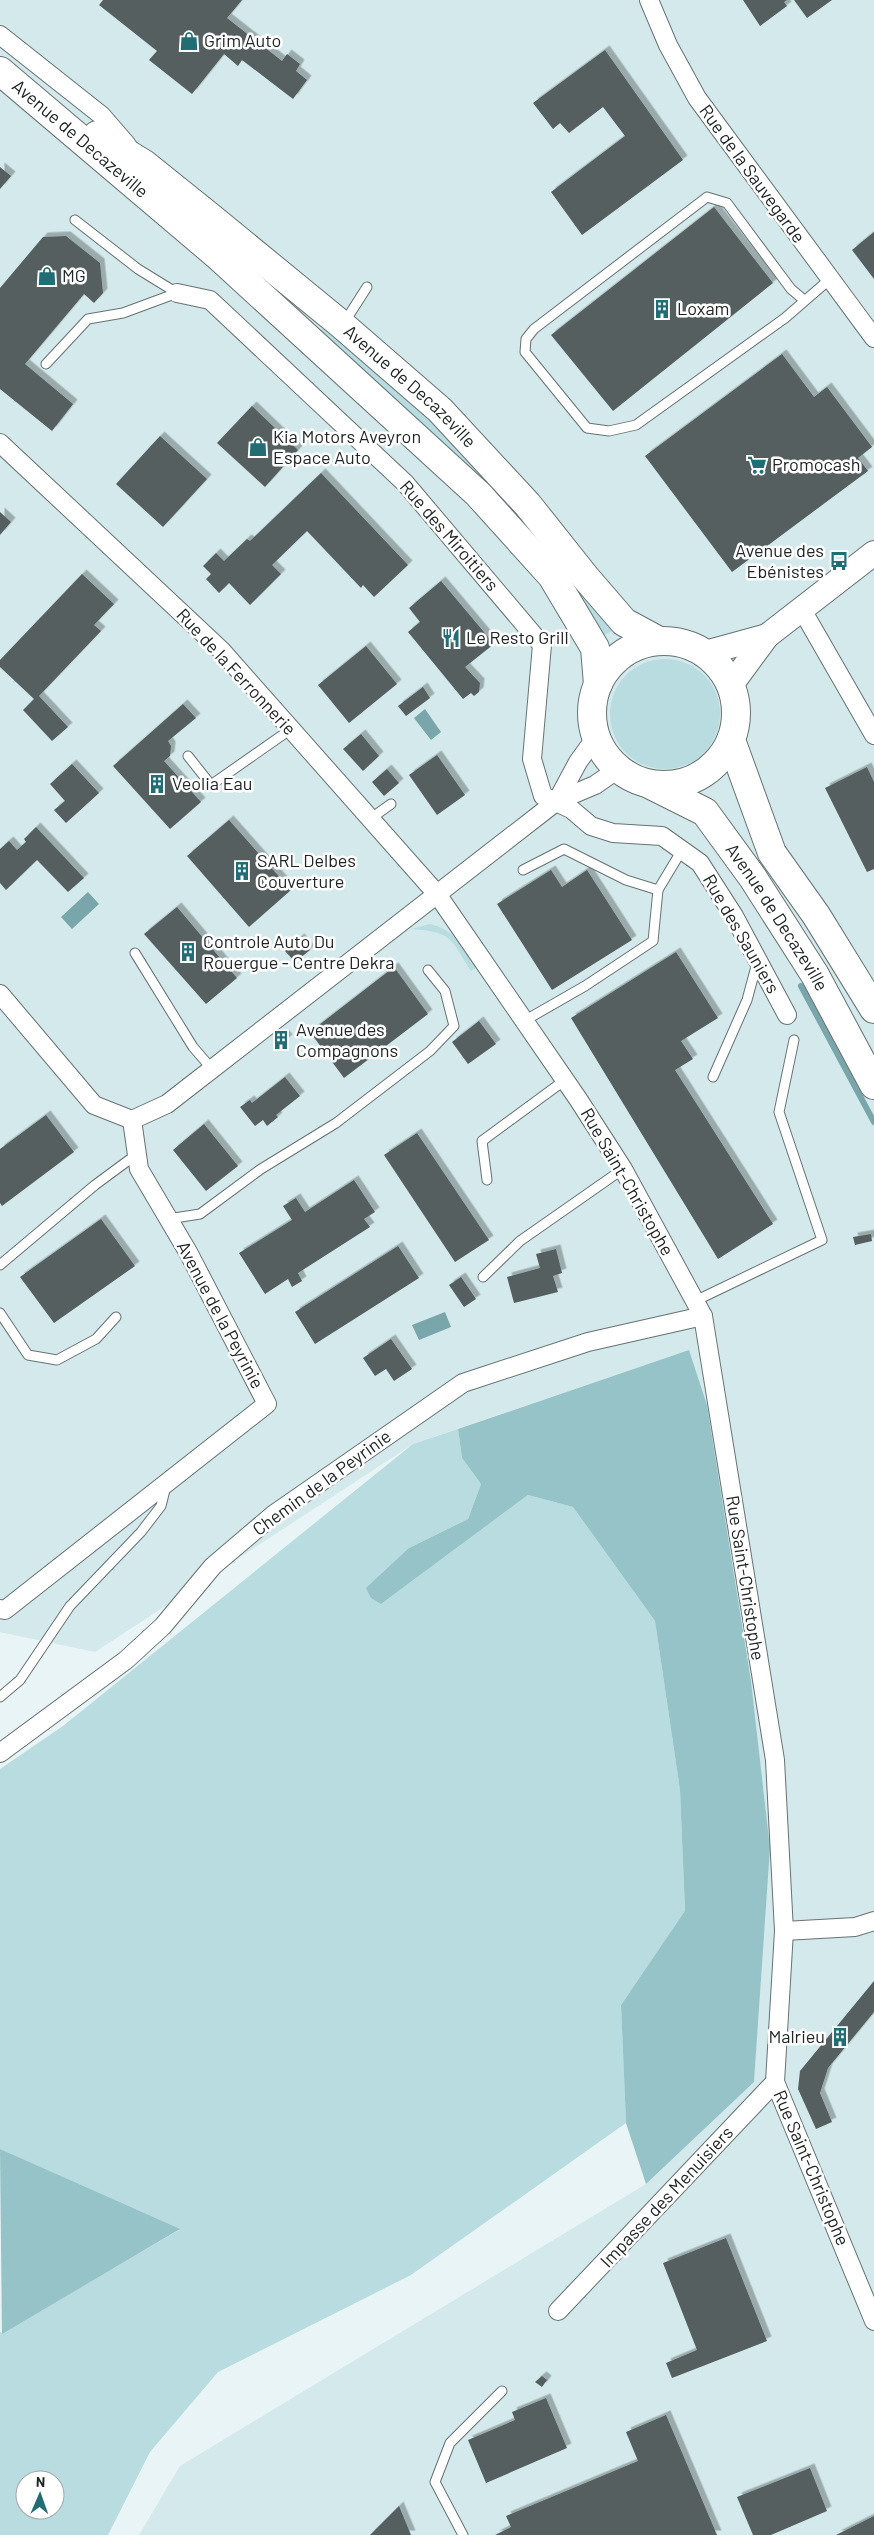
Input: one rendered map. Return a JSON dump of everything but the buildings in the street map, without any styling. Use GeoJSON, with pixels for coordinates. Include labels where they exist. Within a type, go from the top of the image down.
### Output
{"type":"FeatureCollection","features":[{"type":"Feature","properties":{"kind":"main road","name":"Avenue de Decazeville"},"geometry":{"type":"LineString","coordinates":[[8,77],[144,164],[342,325],[440,410],[528,505],[624,622],[659,641]]}},
{"type":"Feature","properties":{"kind":"main road","name":"Avenue de Decazeville"},"geometry":{"type":"LineString","coordinates":[[8,77],[217,255],[478,494],[552,576],[595,648],[598,684]]}},
{"type":"Feature","properties":{"kind":"main road"},"geometry":{"type":"LineString","coordinates":[[659,641],[683,643],[705,653],[715,662],[731,685],[737,713],[731,740],[717,762],[696,778],[671,785],[645,782],[618,769],[605,754],[596,737],[592,711],[598,684],[608,667],[622,654],[646,643],[659,641]]}},
{"type":"Feature","properties":{"kind":"main road","name":"Avenue de Decazeville"},"geometry":{"type":"LineString","coordinates":[[731,740],[772,853],[816,915],[874,1009]]}},
{"type":"Feature","properties":{"kind":"main road","name":"Avenue de Decazeville"},"geometry":{"type":"LineString","coordinates":[[645,782],[705,812],[753,878],[814,975],[874,1085]]}},
{"type":"Feature","properties":{"kind":"street","name":"Rue de la Sauvegarde"},"geometry":{"type":"LineString","coordinates":[[649,0],[668,45],[696,98],[874,338]]}},
{"type":"Feature","properties":{"kind":"street"},"geometry":{"type":"LineString","coordinates":[[0,35],[100,115],[144,164]]}},
{"type":"Feature","properties":{"kind":"street","name":"Rue des Miroitiers"},"geometry":{"type":"LineString","coordinates":[[177,293],[210,300],[405,483],[542,646],[532,759],[543,796],[557,801]]}},
{"type":"Feature","properties":{"kind":"street","name":"Rue de la Ferronnerie"},"geometry":{"type":"LineString","coordinates":[[0,443],[221,650],[437,894]]}},
{"type":"Feature","properties":{"kind":"street"},"geometry":{"type":"LineString","coordinates":[[731,685],[767,636],[874,553]]}},
{"type":"Feature","properties":{"kind":"street"},"geometry":{"type":"LineString","coordinates":[[801,608],[874,735]]}},
{"type":"Feature","properties":{"kind":"street"},"geometry":{"type":"LineString","coordinates":[[705,653],[767,636]]}},
{"type":"Feature","properties":{"kind":"street"},"geometry":{"type":"LineString","coordinates":[[557,801],[578,762],[596,737]]}},
{"type":"Feature","properties":{"kind":"street"},"geometry":{"type":"LineString","coordinates":[[0,994],[94,1105],[132,1120],[167,1104],[557,801],[595,785],[618,769]]}},
{"type":"Feature","properties":{"kind":"street","name":"Rue des Sauniers"},"geometry":{"type":"LineString","coordinates":[[557,801],[571,809],[591,826],[614,833],[662,836],[700,863],[734,916],[787,1015]]}},
{"type":"Feature","properties":{"kind":"street","name":"Rue Saint-Christophe"},"geometry":{"type":"LineString","coordinates":[[437,894],[565,1080],[622,1169],[699,1308],[775,1760],[784,1930],[775,2082],[874,2321]]}},
{"type":"Feature","properties":{"kind":"street","name":"Avenue de la Peyrinie"},"geometry":{"type":"LineString","coordinates":[[3,1609],[267,1404],[188,1252],[139,1169],[132,1120]]}},
{"type":"Feature","properties":{"kind":"street","name":"Chemin de la Peyrinie"},"geometry":{"type":"LineString","coordinates":[[0,1753],[126,1660],[163,1626],[213,1566],[273,1515],[463,1384],[588,1342],[699,1308]]}},
{"type":"Feature","properties":{"kind":"street"},"geometry":{"type":"LineString","coordinates":[[784,1930],[855,1927],[874,1921]]}},
{"type":"Feature","properties":{"kind":"street","name":"Impasse des Menuisiers"},"geometry":{"type":"LineString","coordinates":[[558,2311],[775,2082]]}},
{"type":"Feature","properties":{"kind":"lane"},"geometry":{"type":"LineString","coordinates":[[804,300],[791,289],[728,203],[707,197],[534,329],[526,339],[525,352],[587,428],[609,431],[636,425],[785,318],[830,279]]}},
{"type":"Feature","properties":{"kind":"lane"},"geometry":{"type":"LineString","coordinates":[[75,220],[138,269],[177,293]]}},
{"type":"Feature","properties":{"kind":"lane"},"geometry":{"type":"LineString","coordinates":[[342,325],[367,287]]}},
{"type":"Feature","properties":{"kind":"lane"},"geometry":{"type":"LineString","coordinates":[[46,364],[88,319],[123,312],[177,293]]}},
{"type":"Feature","properties":{"kind":"lane"},"geometry":{"type":"LineString","coordinates":[[188,756],[211,785],[291,730]]}},
{"type":"Feature","properties":{"kind":"lane"},"geometry":{"type":"LineString","coordinates":[[370,820],[391,804]]}},
{"type":"Feature","properties":{"kind":"lane"},"geometry":{"type":"LineString","coordinates":[[523,870],[564,849],[626,880],[658,890]]}},
{"type":"Feature","properties":{"kind":"lane"},"geometry":{"type":"LineString","coordinates":[[524,1021],[585,986],[653,941],[658,890],[682,850]]}},
{"type":"Feature","properties":{"kind":"lane"},"geometry":{"type":"LineString","coordinates":[[135,953],[193,1047],[212,1069]]}},
{"type":"Feature","properties":{"kind":"lane"},"geometry":{"type":"LineString","coordinates":[[713,1077],[747,1000],[758,960]]}},
{"type":"Feature","properties":{"kind":"lane"},"geometry":{"type":"LineString","coordinates":[[168,1219],[200,1214],[261,1169],[336,1123],[430,1051],[454,1026],[445,991],[428,970]]}},
{"type":"Feature","properties":{"kind":"lane"},"geometry":{"type":"LineString","coordinates":[[699,1308],[822,1240],[779,1112],[794,1040]]}},
{"type":"Feature","properties":{"kind":"lane"},"geometry":{"type":"LineString","coordinates":[[487,1180],[482,1141],[565,1080]]}},
{"type":"Feature","properties":{"kind":"lane"},"geometry":{"type":"LineString","coordinates":[[0,1265],[95,1185],[137,1154]]}},
{"type":"Feature","properties":{"kind":"lane"},"geometry":{"type":"LineString","coordinates":[[483,1276],[520,1241],[622,1169]]}},
{"type":"Feature","properties":{"kind":"lane"},"geometry":{"type":"LineString","coordinates":[[0,1313],[28,1356],[57,1360],[96,1338],[116,1317]]}},
{"type":"Feature","properties":{"kind":"lane"},"geometry":{"type":"LineString","coordinates":[[0,1697],[20,1680],[70,1606],[141,1532],[161,1506],[167,1483]]}},
{"type":"Feature","properties":{"kind":"lane"},"geometry":{"type":"LineString","coordinates":[[462,2535],[435,2482],[450,2443],[502,2391]]}},
{"type":"Feature","properties":{"kind":"shaded area"},"geometry":{"type":"Polygon","coordinates":[[[0,0],[874,0],[874,2535],[139,2535],[180,2466],[646,2184],[754,2082],[770,1848],[751,1681],[707,1405],[689,1350],[413,1444],[95,1652],[0,1632],[0,0]]]}},
{"type":"Feature","properties":{"kind":"shaded area"},"geometry":{"type":"Polygon","coordinates":[[[328,326],[442,427],[617,628],[598,639],[319,331],[328,326]]]}},
{"type":"Feature","properties":{"kind":"shaded area"},"geometry":{"type":"Polygon","coordinates":[[[665,659],[686,663],[704,675],[716,693],[720,714],[716,735],[704,753],[686,765],[665,769],[644,765],[626,753],[614,735],[610,714],[614,693],[626,675],[644,663],[665,659]]]}},
{"type":"Feature","properties":{"kind":"shaded area"},"geometry":{"type":"Polygon","coordinates":[[[425,709],[441,732],[431,740],[414,718],[425,709]]]}},
{"type":"Feature","properties":{"kind":"shaded area"},"geometry":{"type":"Polygon","coordinates":[[[88,892],[99,904],[72,929],[61,917],[88,892]]]}},
{"type":"Feature","properties":{"kind":"shaded area"},"geometry":{"type":"Polygon","coordinates":[[[430,924],[446,930],[458,940],[476,968],[471,971],[454,944],[443,935],[425,930],[411,929],[430,924]]]}},
{"type":"Feature","properties":{"kind":"shaded area"},"geometry":{"type":"Polygon","coordinates":[[[445,1312],[451,1327],[419,1340],[412,1325],[445,1312]]]}},
{"type":"Feature","properties":{"kind":"shaded area"},"geometry":{"type":"Polygon","coordinates":[[[689,1350],[707,1405],[751,1681],[770,1848],[754,2082],[646,2184],[626,2123],[621,2005],[685,1911],[680,1790],[655,1621],[573,1507],[528,1495],[381,1604],[371,1598],[366,1588],[409,1548],[468,1519],[481,1484],[462,1458],[458,1429],[689,1350]]]}},
{"type":"Feature","properties":{"kind":"shaded area"},"geometry":{"type":"Polygon","coordinates":[[[458,1429],[462,1458],[481,1484],[468,1519],[409,1548],[381,1604],[528,1495],[573,1507],[655,1621],[680,1790],[685,1912],[621,2005],[626,2123],[411,2275],[218,2372],[150,2452],[108,2535],[0,2535],[0,2332],[2,2333],[179,2230],[0,2149],[0,1769],[63,1726],[413,1444],[458,1429]]]}},
{"type":"Feature","properties":{"kind":"shaded area"},"geometry":{"type":"Polygon","coordinates":[[[0,2149],[180,2229],[2,2334],[0,2149]]]}},
{"type":"Feature","properties":{"kind":"waterway"},"geometry":{"type":"LineString","coordinates":[[801,986],[874,1122]]}},
{"type":"Feature","properties":{"kind":"place","name":"Grim Auto"},"geometry":{"type":"Point","coordinates":[189,41]}},
{"type":"Feature","properties":{"kind":"place","name":"MG"},"geometry":{"type":"Point","coordinates":[47,276]}},
{"type":"Feature","properties":{"kind":"place","name":"Loxam"},"geometry":{"type":"Point","coordinates":[662,309]}},
{"type":"Feature","properties":{"kind":"place","name":"Kia Motors Aveyron Espace Auto"},"geometry":{"type":"Point","coordinates":[258,447]}},
{"type":"Feature","properties":{"kind":"place","name":"Promocash"},"geometry":{"type":"Point","coordinates":[757,465]}},
{"type":"Feature","properties":{"kind":"place","name":"Avenue des Ebénistes"},"geometry":{"type":"Point","coordinates":[839,561]}},
{"type":"Feature","properties":{"kind":"place","name":"Le Resto Grill"},"geometry":{"type":"Point","coordinates":[451,638]}},
{"type":"Feature","properties":{"kind":"place","name":"Veolia Eau"},"geometry":{"type":"Point","coordinates":[157,784]}},
{"type":"Feature","properties":{"kind":"place","name":"SARL Delbes Couverture"},"geometry":{"type":"Point","coordinates":[242,871]}},
{"type":"Feature","properties":{"kind":"place","name":"Controle Auto Du Rouergue - Centre Dekra"},"geometry":{"type":"Point","coordinates":[188,952]}},
{"type":"Feature","properties":{"kind":"place","name":"Avenue des Compagnons"},"geometry":{"type":"Point","coordinates":[281,1040]}},
{"type":"Feature","properties":{"kind":"place","name":"Malrieu"},"geometry":{"type":"Point","coordinates":[840,2037]}}]}
